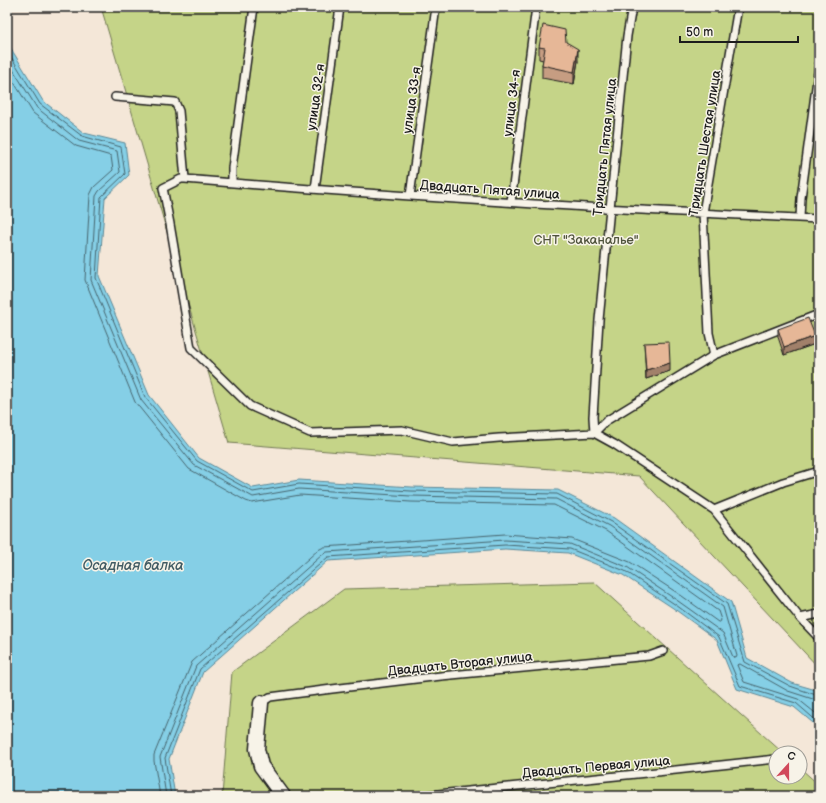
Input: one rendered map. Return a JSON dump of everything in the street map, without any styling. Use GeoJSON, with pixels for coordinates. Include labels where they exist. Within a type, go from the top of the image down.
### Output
{"type":"FeatureCollection","features":[{"type":"Feature","properties":{"kind":"street"},"geometry":{"type":"LineString","coordinates":[[261,703],[258,749],[261,766],[283,796]]}},
{"type":"Feature","properties":{"kind":"lane"},"geometry":{"type":"LineString","coordinates":[[232,183],[232,168],[254,7]]}},
{"type":"Feature","properties":{"kind":"lane","name":"улица 32-я"},"geometry":{"type":"LineString","coordinates":[[315,190],[340,7]]}},
{"type":"Feature","properties":{"kind":"lane","name":"улица 33-я"},"geometry":{"type":"LineString","coordinates":[[410,196],[436,7]]}},
{"type":"Feature","properties":{"kind":"lane","name":"улица 34-я"},"geometry":{"type":"LineString","coordinates":[[511,202],[536,7]]}},
{"type":"Feature","properties":{"kind":"lane","name":"Тридцать Пятая улица"},"geometry":{"type":"LineString","coordinates":[[594,434],[592,417],[599,320],[627,36],[632,7]]}},
{"type":"Feature","properties":{"kind":"lane","name":"Тридцать Шестая улица"},"geometry":{"type":"LineString","coordinates":[[714,355],[709,333],[703,213],[738,7]]}},
{"type":"Feature","properties":{"kind":"lane"},"geometry":{"type":"LineString","coordinates":[[800,218],[801,198],[819,65]]}},
{"type":"Feature","properties":{"kind":"lane"},"geometry":{"type":"LineString","coordinates":[[115,97],[175,102],[179,111],[185,179]]}},
{"type":"Feature","properties":{"kind":"lane","name":"Двадцать Пятая улица"},"geometry":{"type":"LineString","coordinates":[[594,434],[499,438],[453,442],[402,430],[310,433],[250,406],[191,348],[163,188],[181,179],[185,179],[315,190],[610,209],[819,219]]}},
{"type":"Feature","properties":{"kind":"lane"},"geometry":{"type":"LineString","coordinates":[[819,314],[714,355],[606,421],[594,434],[614,444],[714,510],[800,618],[819,638]]}},
{"type":"Feature","properties":{"kind":"lane"},"geometry":{"type":"LineString","coordinates":[[714,510],[783,482],[819,471]]}},
{"type":"Feature","properties":{"kind":"lane"},"geometry":{"type":"LineString","coordinates":[[800,618],[819,614]]}},
{"type":"Feature","properties":{"kind":"lane","name":"Двадцать Вторая улица"},"geometry":{"type":"LineString","coordinates":[[261,703],[270,697],[332,688],[649,656],[663,651]]}},
{"type":"Feature","properties":{"kind":"lane","name":"Двадцать Первая улица"},"geometry":{"type":"LineString","coordinates":[[418,796],[768,760]]}},
{"type":"Feature","properties":{"kind":"green space","name":"СНТ \"Заканалье\""},"geometry":{"type":"Polygon","coordinates":[[[101,7],[819,7],[819,668],[639,476],[229,443],[101,7]]]}},
{"type":"Feature","properties":{"kind":"green space"},"geometry":{"type":"Polygon","coordinates":[[[594,582],[774,745],[768,745],[768,785],[808,785],[808,775],[819,785],[819,796],[222,796],[232,672],[344,589],[594,582]]]}},
{"type":"Feature","properties":{"kind":"water","name":"Осадная балка"},"geometry":{"type":"Polygon","coordinates":[[[7,42],[43,101],[84,133],[125,143],[129,175],[105,198],[99,276],[149,395],[199,458],[253,488],[299,480],[412,487],[558,490],[614,518],[731,602],[747,658],[792,683],[816,690],[819,694],[819,728],[794,707],[737,689],[717,640],[673,608],[623,575],[568,553],[505,549],[328,561],[203,672],[169,759],[175,796],[7,796],[7,42]]]}},
{"type":"Feature","properties":{"kind":"building"},"geometry":{"type":"Polygon","coordinates":[[[543,25],[565,30],[566,42],[578,49],[574,72],[542,65],[545,48],[539,47],[543,25]]]}},
{"type":"Feature","properties":{"kind":"building"},"geometry":{"type":"Polygon","coordinates":[[[808,318],[815,336],[784,347],[778,329],[808,318]]]}},
{"type":"Feature","properties":{"kind":"building"},"geometry":{"type":"Polygon","coordinates":[[[669,342],[670,363],[646,370],[644,343],[669,342]]]}}]}
